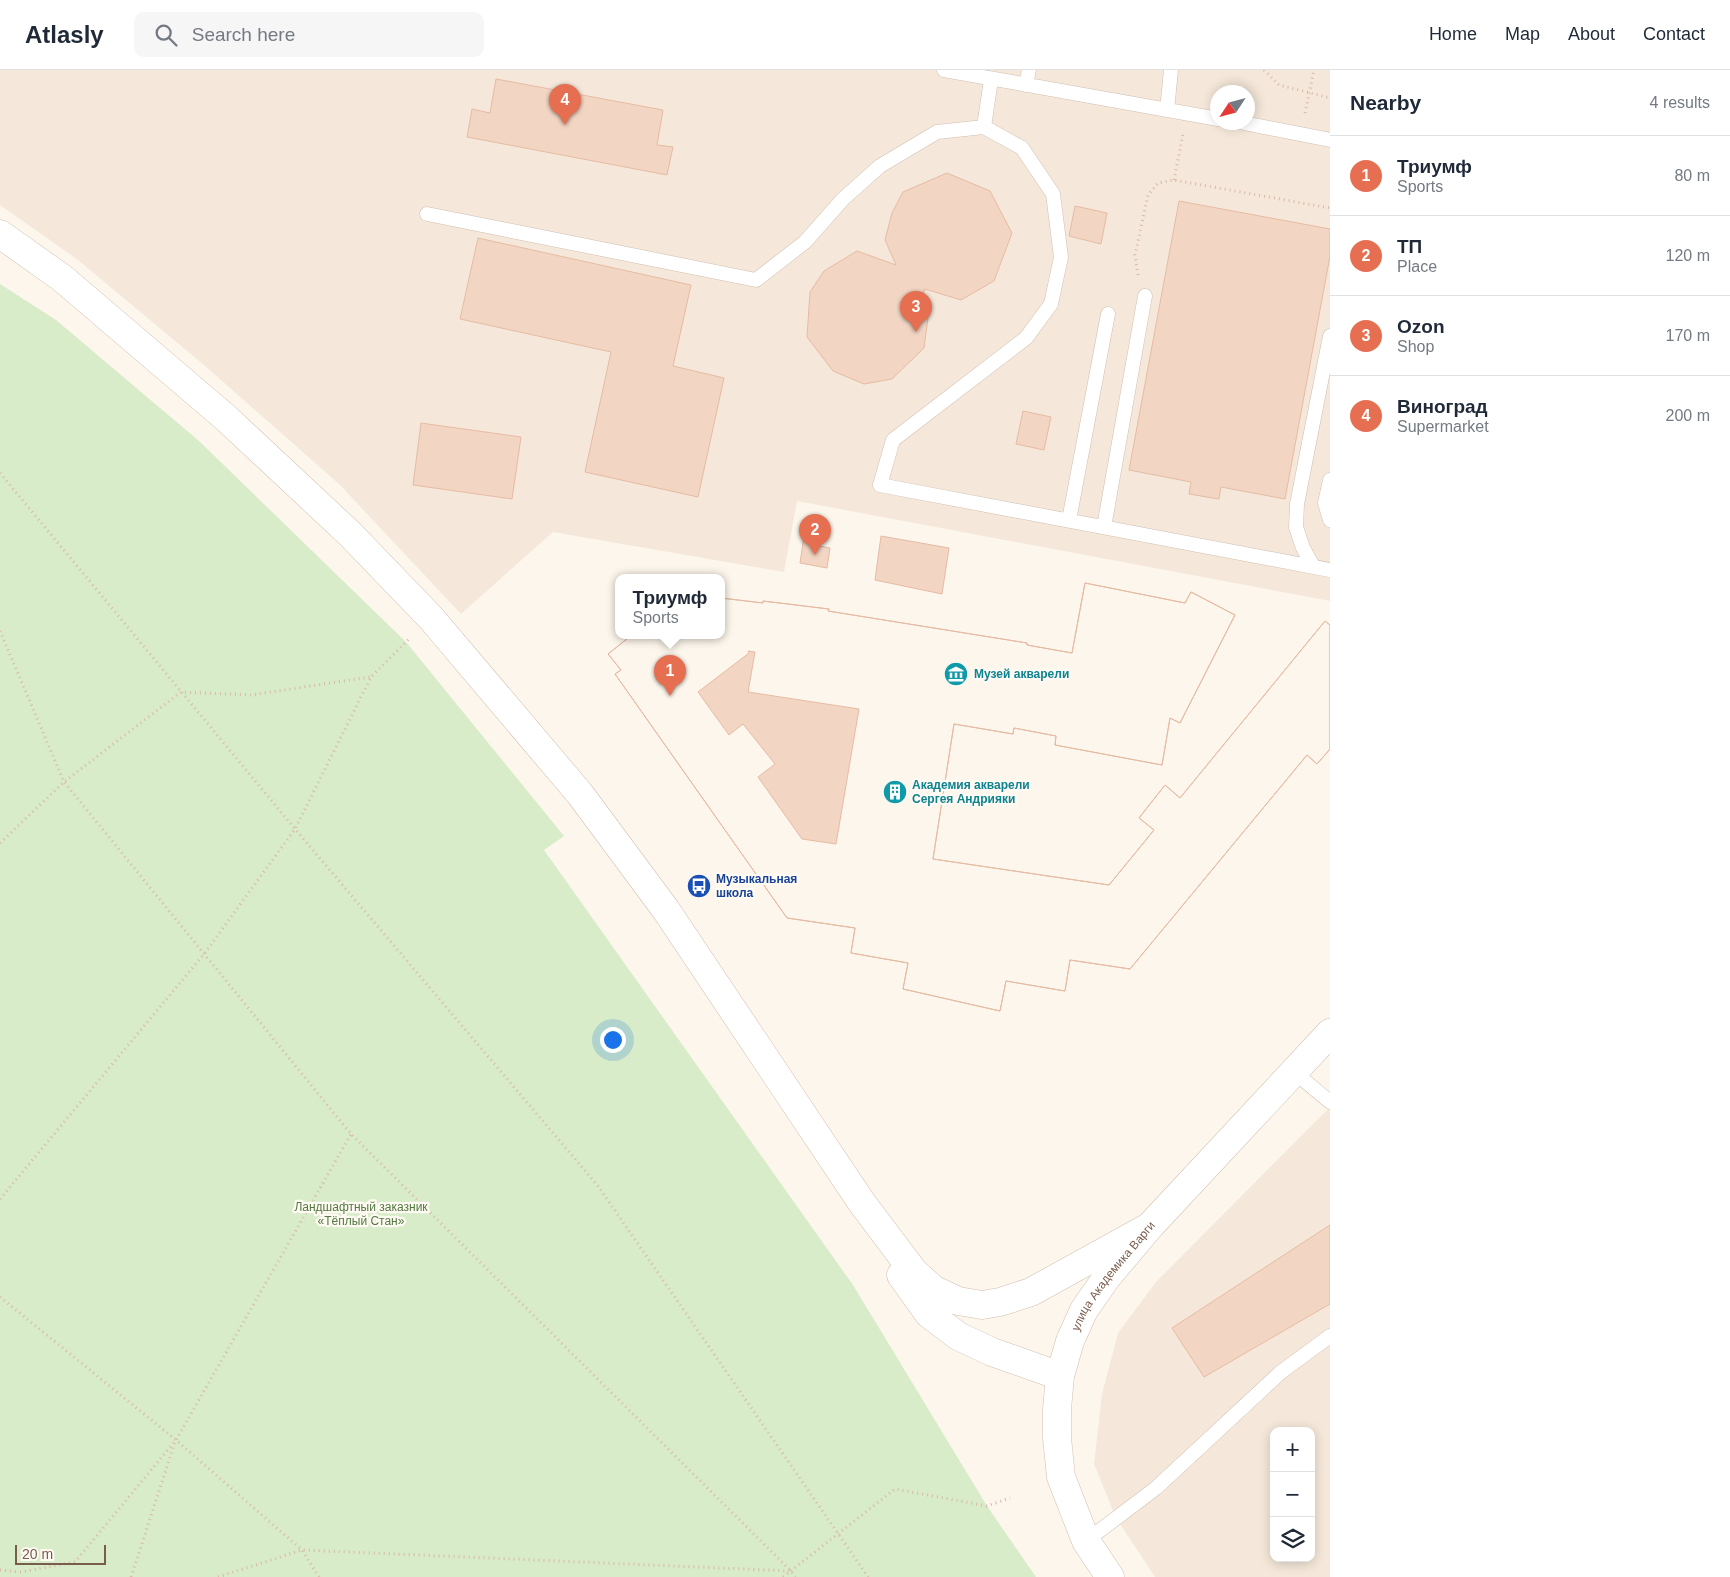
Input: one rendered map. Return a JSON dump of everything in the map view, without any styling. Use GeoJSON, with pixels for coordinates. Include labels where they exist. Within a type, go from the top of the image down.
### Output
{"type":"FeatureCollection","features":[{"type":"Feature","properties":{"kind":"street"},"geometry":{"type":"LineString","coordinates":[[0,234],[62,278],[226,418],[350,534],[431,618],[580,794],[650,888],[862,1203],[914,1272],[933,1289],[958,1302],[982,1305],[1000,1302],[1031,1292],[1151,1225]]}},
{"type":"Feature","properties":{"kind":"street","name":"улица Академика Варги"},"geometry":{"type":"LineString","coordinates":[[1110,1577],[1086,1541],[1061,1477],[1056,1438],[1060,1376],[1070,1341],[1084,1310],[1107,1277],[1151,1225],[1330,1033]]}},
{"type":"Feature","properties":{"kind":"street"},"geometry":{"type":"LineString","coordinates":[[862,1203],[900,1274],[929,1314],[958,1336],[992,1352],[1060,1376]]}},
{"type":"Feature","properties":{"kind":"lane"},"geometry":{"type":"LineString","coordinates":[[944,70],[1210,117]]}},
{"type":"Feature","properties":{"kind":"lane"},"geometry":{"type":"LineString","coordinates":[[1026,85],[1029,70]]}},
{"type":"Feature","properties":{"kind":"lane"},"geometry":{"type":"LineString","coordinates":[[1167,110],[1172,70]]}},
{"type":"Feature","properties":{"kind":"lane"},"geometry":{"type":"LineString","coordinates":[[984,127],[991,79]]}},
{"type":"Feature","properties":{"kind":"lane"},"geometry":{"type":"LineString","coordinates":[[1255,125],[1330,140]]}},
{"type":"Feature","properties":{"kind":"lane"},"geometry":{"type":"LineString","coordinates":[[427,214],[756,280],[805,242],[843,199],[880,166],[937,132],[984,127],[1022,148],[1053,194],[1061,257],[1051,304],[1026,338],[893,440],[880,485],[1330,570]]}},
{"type":"Feature","properties":{"kind":"lane"},"geometry":{"type":"LineString","coordinates":[[1104,527],[1145,296]]}},
{"type":"Feature","properties":{"kind":"lane"},"geometry":{"type":"LineString","coordinates":[[1069,520],[1108,314]]}},
{"type":"Feature","properties":{"kind":"lane"},"geometry":{"type":"LineString","coordinates":[[1313,566],[1296,527],[1297,504],[1330,336]]}},
{"type":"Feature","properties":{"kind":"lane"},"geometry":{"type":"LineString","coordinates":[[1330,480],[1325,503],[1330,520]]}},
{"type":"Feature","properties":{"kind":"lane"},"geometry":{"type":"LineString","coordinates":[[1293,1071],[1330,1102]]}},
{"type":"Feature","properties":{"kind":"lane"},"geometry":{"type":"LineString","coordinates":[[1086,1541],[1156,1488],[1281,1372],[1330,1336]]}},
{"type":"Feature","properties":{"kind":"path"},"geometry":{"type":"LineString","coordinates":[[1264,70],[1279,85],[1330,98]]}},
{"type":"Feature","properties":{"kind":"path"},"geometry":{"type":"LineString","coordinates":[[1300,133],[1314,70]]}},
{"type":"Feature","properties":{"kind":"path"},"geometry":{"type":"LineString","coordinates":[[1174,180],[1187,113]]}},
{"type":"Feature","properties":{"kind":"path"},"geometry":{"type":"LineString","coordinates":[[1145,296],[1138,275],[1135,255],[1148,196],[1158,183],[1174,180],[1330,208]]}},
{"type":"Feature","properties":{"kind":"path"},"geometry":{"type":"LineString","coordinates":[[0,472],[295,830],[598,1186],[868,1577]]}},
{"type":"Feature","properties":{"kind":"path"},"geometry":{"type":"LineString","coordinates":[[0,630],[64,782],[351,1134],[795,1577]]}},
{"type":"Feature","properties":{"kind":"path"},"geometry":{"type":"LineString","coordinates":[[0,1199],[204,954],[295,830],[371,677],[406,642]]}},
{"type":"Feature","properties":{"kind":"path"},"geometry":{"type":"LineString","coordinates":[[0,843],[64,782],[181,692],[251,695],[371,677]]}},
{"type":"Feature","properties":{"kind":"path"},"geometry":{"type":"LineString","coordinates":[[0,1570],[21,1572],[75,1562],[176,1440],[351,1134]]}},
{"type":"Feature","properties":{"kind":"path"},"geometry":{"type":"LineString","coordinates":[[0,1297],[176,1440],[302,1550],[319,1577]]}},
{"type":"Feature","properties":{"kind":"path"},"geometry":{"type":"LineString","coordinates":[[130,1577],[176,1440]]}},
{"type":"Feature","properties":{"kind":"path"},"geometry":{"type":"LineString","coordinates":[[783,1577],[895,1489],[987,1506],[1010,1498]]}},
{"type":"Feature","properties":{"kind":"path"},"geometry":{"type":"LineString","coordinates":[[218,1577],[302,1550],[791,1571]]}},
{"type":"Feature","properties":{"kind":"shaded area"},"geometry":{"type":"Polygon","coordinates":[[[0,70],[1330,70],[1330,601],[797,501],[784,572],[553,532],[461,614],[340,485],[204,365],[78,260],[0,205],[0,70]]]}},
{"type":"Feature","properties":{"kind":"shaded area"},"geometry":{"type":"Polygon","coordinates":[[[1330,1107],[1330,1577],[1155,1577],[1116,1518],[1094,1464],[1102,1394],[1118,1333],[1156,1282],[1330,1107]]]}},
{"type":"Feature","properties":{"kind":"green space","name":"Ландшафтный заказник «Тёплый Стан»"},"geometry":{"type":"Polygon","coordinates":[[[0,284],[56,320],[199,441],[406,642],[564,836],[544,850],[853,1285],[987,1506],[1036,1577],[0,1577],[0,284]]]}},
{"type":"Feature","properties":{"kind":"building"},"geometry":{"type":"Polygon","coordinates":[[[496,79],[663,110],[657,145],[673,147],[667,175],[467,137],[472,109],[490,113],[496,79]]]}},
{"type":"Feature","properties":{"kind":"building"},"geometry":{"type":"Polygon","coordinates":[[[947,173],[990,191],[1012,233],[994,281],[961,300],[925,289],[919,303],[928,318],[924,348],[892,379],[864,384],[833,371],[807,337],[810,292],[824,271],[857,251],[896,265],[885,240],[892,213],[903,192],[947,173]]]}},
{"type":"Feature","properties":{"kind":"building"},"geometry":{"type":"Polygon","coordinates":[[[1179,201],[1330,229],[1330,256],[1285,499],[1221,487],[1219,499],[1189,494],[1191,482],[1129,470],[1179,201]]]}},
{"type":"Feature","properties":{"kind":"building"},"geometry":{"type":"Polygon","coordinates":[[[1075,206],[1107,213],[1101,244],[1069,236],[1075,206]]]}},
{"type":"Feature","properties":{"kind":"building"},"geometry":{"type":"Polygon","coordinates":[[[478,238],[691,285],[673,366],[724,378],[698,497],[585,472],[611,352],[460,319],[478,238]]]}},
{"type":"Feature","properties":{"kind":"building"},"geometry":{"type":"Polygon","coordinates":[[[1023,411],[1051,417],[1044,450],[1016,444],[1023,411]]]}},
{"type":"Feature","properties":{"kind":"building"},"geometry":{"type":"Polygon","coordinates":[[[421,423],[521,437],[512,499],[413,485],[421,423]]]}},
{"type":"Feature","properties":{"kind":"building"},"geometry":{"type":"Polygon","coordinates":[[[805,529],[818,531],[815,545],[830,548],[827,568],[800,563],[805,529]]]}},
{"type":"Feature","properties":{"kind":"building"},"geometry":{"type":"Polygon","coordinates":[[[881,536],[949,548],[942,594],[875,580],[881,536]]]}},
{"type":"Feature","properties":{"kind":"building","name":"Академия акварели Сергея Андрияки"},"geometry":{"type":"Polygon","coordinates":[[[1085,583],[1185,603],[1191,592],[1235,615],[1180,723],[1170,718],[1162,765],[1055,745],[1056,736],[1014,728],[1013,734],[954,724],[933,859],[1109,885],[1154,830],[1139,818],[1165,785],[1180,798],[1325,621],[1330,625],[1330,749],[1317,764],[1307,755],[1130,969],[1070,960],[1065,991],[1006,981],[1000,1011],[903,989],[908,963],[851,953],[855,928],[787,918],[615,674],[621,670],[608,654],[627,639],[725,639],[725,598],[829,609],[828,611],[1027,643],[1027,645],[1072,653],[1085,583]],[[748,651],[749,653],[698,692],[729,735],[743,724],[775,764],[758,777],[802,839],[836,844],[859,709],[748,692],[755,652],[748,651]]]}},
{"type":"Feature","properties":{"kind":"building","name":"Академия акварели Сергея Андрияки"},"geometry":{"type":"Polygon","coordinates":[[[1085,583],[1185,603],[1191,592],[1235,615],[1180,723],[1170,718],[1162,765],[1055,745],[1056,736],[1014,728],[1013,734],[954,724],[933,859],[1109,885],[1154,830],[1139,818],[1165,785],[1180,798],[1325,621],[1330,625],[1330,749],[1317,764],[1307,755],[1130,969],[1070,960],[1065,991],[1006,981],[1000,1011],[903,989],[908,963],[851,953],[855,928],[787,918],[615,674],[621,670],[608,654],[627,639],[725,639],[725,598],[829,609],[828,611],[1027,643],[1027,645],[1072,653],[1085,583]]]}},
{"type":"Feature","properties":{"kind":"building"},"geometry":{"type":"Polygon","coordinates":[[[1330,1225],[1330,1304],[1204,1377],[1172,1328],[1330,1225]]]}},
{"type":"Feature","properties":{"kind":"place","name":"Виноград"},"geometry":{"type":"Point","coordinates":[565,125]}},
{"type":"Feature","properties":{"kind":"place","name":"Ozon"},"geometry":{"type":"Point","coordinates":[916,332]}},
{"type":"Feature","properties":{"kind":"place","name":"ТП"},"geometry":{"type":"Point","coordinates":[815,555]}},
{"type":"Feature","properties":{"kind":"place","name":"Музей акварели"},"geometry":{"type":"Point","coordinates":[956,674]}},
{"type":"Feature","properties":{"kind":"place","name":"Триумф"},"geometry":{"type":"Point","coordinates":[670,696]}},
{"type":"Feature","properties":{"kind":"place","name":"Академия акварели Сергея Андрияки"},"geometry":{"type":"Point","coordinates":[895,792]}},
{"type":"Feature","properties":{"kind":"place","name":"Музыкальная школа"},"geometry":{"type":"Point","coordinates":[699,886]}}]}
